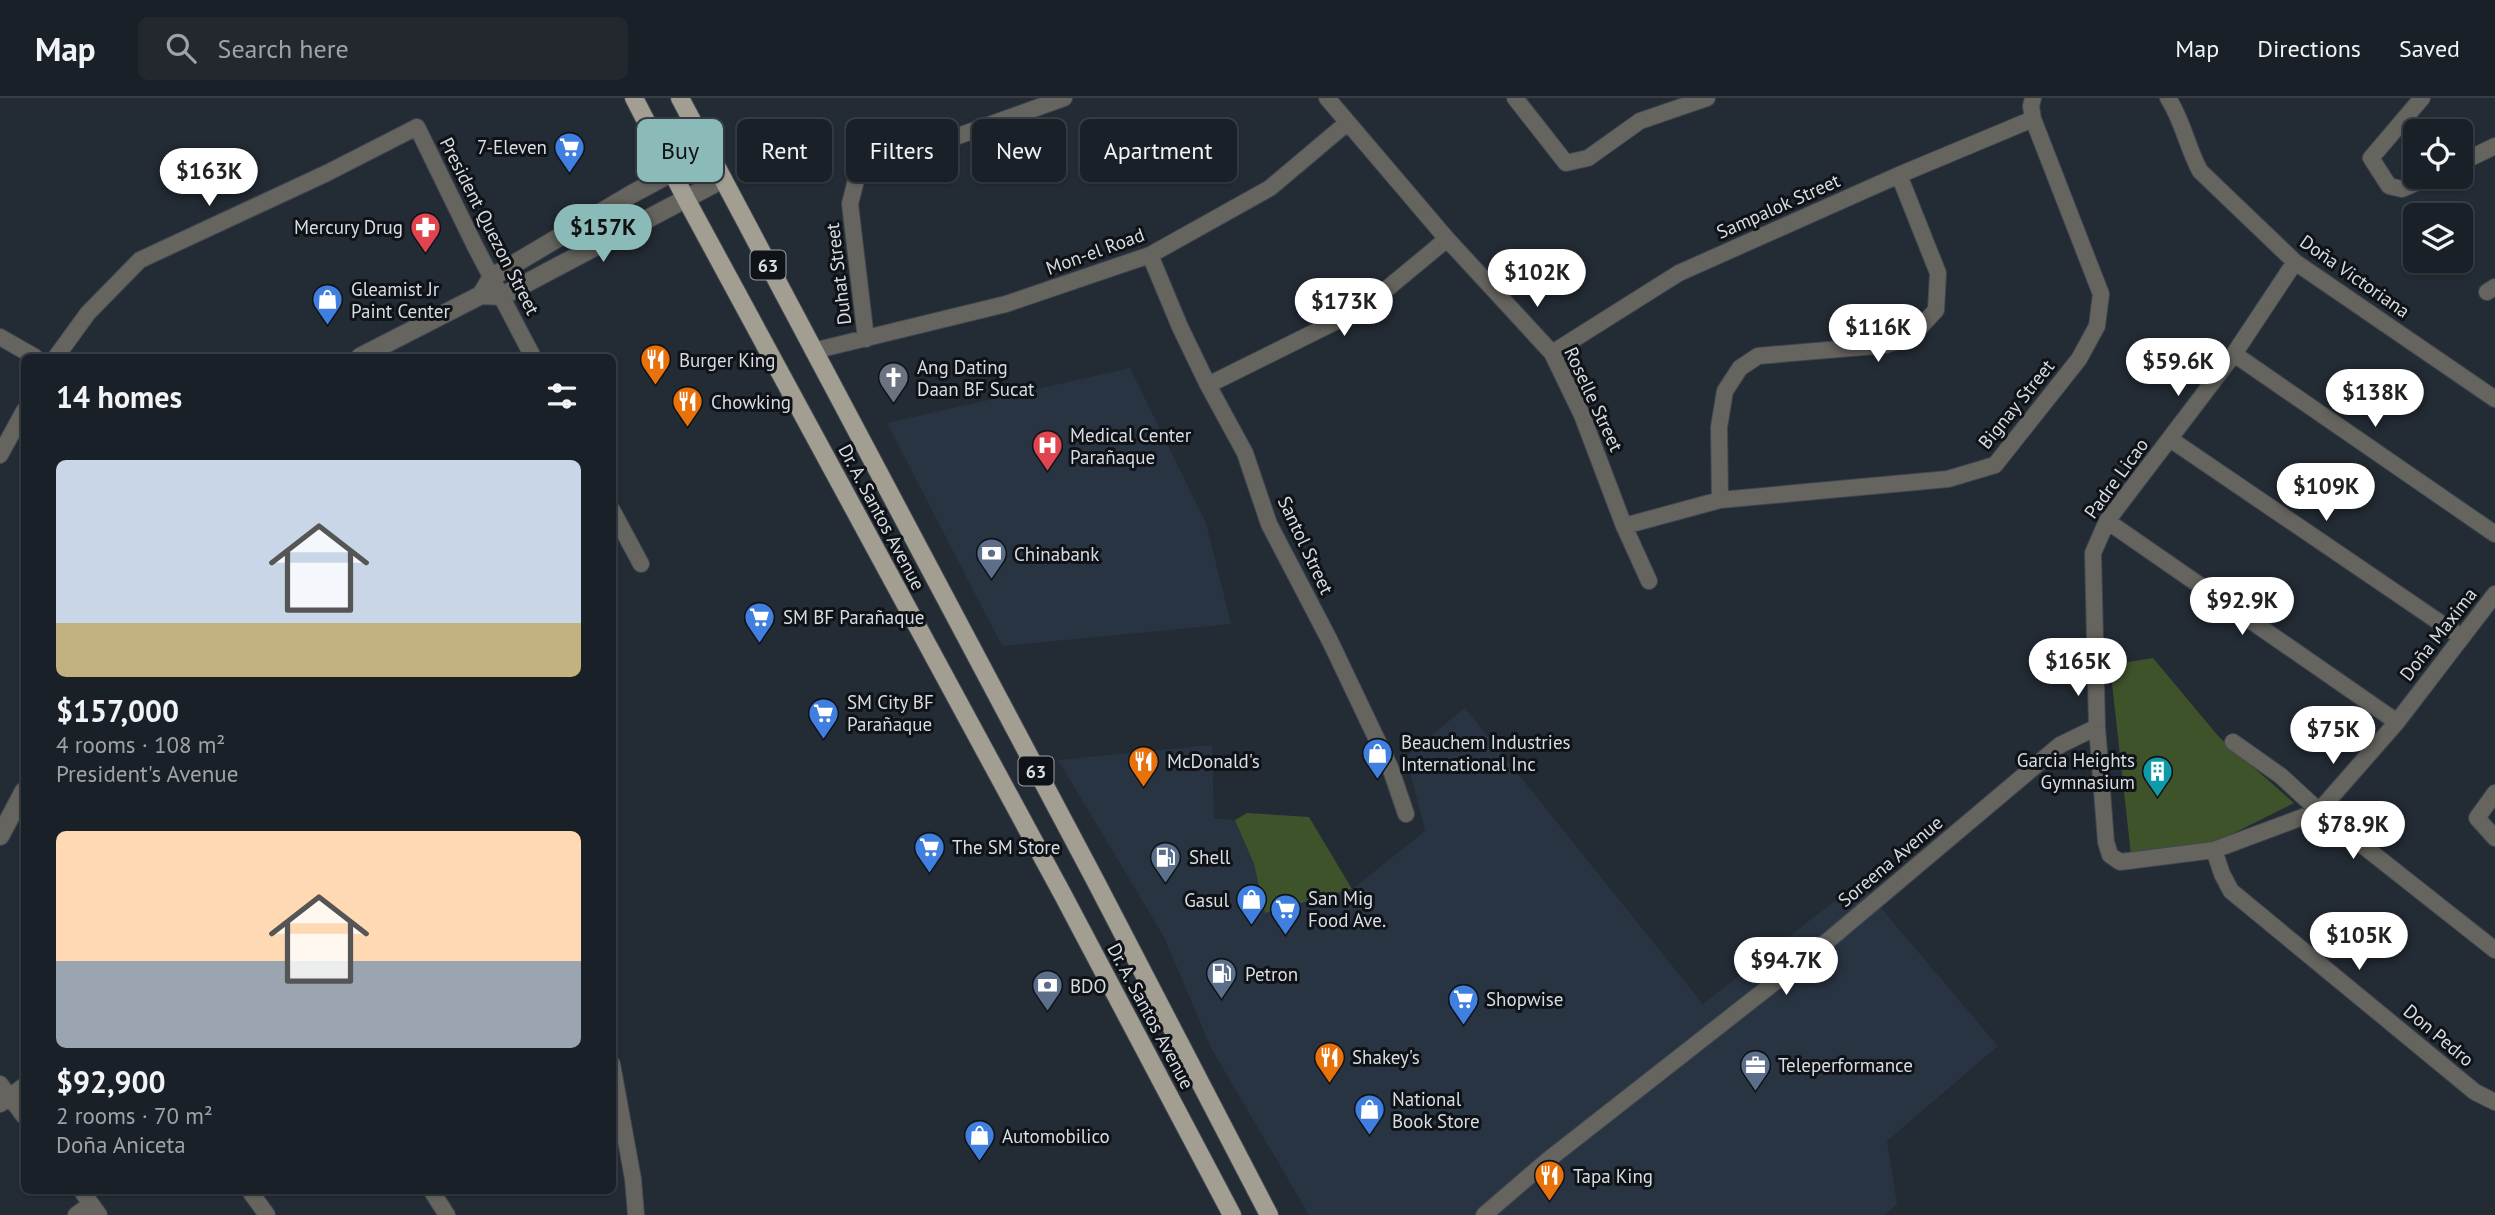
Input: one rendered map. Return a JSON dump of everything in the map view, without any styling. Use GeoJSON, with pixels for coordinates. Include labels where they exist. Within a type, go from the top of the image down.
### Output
{"type":"FeatureCollection","features":[{"type":"Feature","properties":{"kind":"main road","name":"Dr. A. Santos Avenue"},"geometry":{"type":"LineString","coordinates":[[634,98],[645,119]]}},
{"type":"Feature","properties":{"kind":"main road","name":"Dr. A. Santos Avenue"},"geometry":{"type":"LineString","coordinates":[[680,98],[691,119]]}},
{"type":"Feature","properties":{"kind":"main road","name":"Dr. A. Santos Avenue"},"geometry":{"type":"LineString","coordinates":[[723,178],[1095,880],[1269,1215]]}},
{"type":"Feature","properties":{"kind":"main road","name":"Dr. A. Santos Avenue"},"geometry":{"type":"LineString","coordinates":[[677,182],[1057,883],[1232,1215]]}},
{"type":"Feature","properties":{"kind":"street","name":"Duhat Street"},"geometry":{"type":"LineString","coordinates":[[866,339],[850,204],[858,172],[1064,98]]}},
{"type":"Feature","properties":{"kind":"street","name":"Roselle Street"},"geometry":{"type":"LineString","coordinates":[[1327,98],[1447,239],[1552,353],[1582,415],[1624,526],[1649,581]]}},
{"type":"Feature","properties":{"kind":"street"},"geometry":{"type":"LineString","coordinates":[[1515,98],[1566,163],[1588,158],[1640,121],[1702,99]]}},
{"type":"Feature","properties":{"kind":"street","name":"Bignay Street"},"geometry":{"type":"LineString","coordinates":[[1624,526],[1720,500],[1948,479],[1995,465],[2079,359],[2097,326],[2101,294],[2033,119],[2033,98]]}},
{"type":"Feature","properties":{"kind":"street","name":"Doña Victoriana"},"geometry":{"type":"LineString","coordinates":[[2168,98],[2179,116],[2190,153],[2200,171],[2295,262],[2495,398]]}},
{"type":"Feature","properties":{"kind":"street"},"geometry":{"type":"LineString","coordinates":[[2404,119],[2422,98]]}},
{"type":"Feature","properties":{"kind":"street","name":"Sampalok Street"},"geometry":{"type":"LineString","coordinates":[[1552,353],[1679,273],[1899,175],[2033,119]]}},
{"type":"Feature","properties":{"kind":"street"},"geometry":{"type":"LineString","coordinates":[[2403,120],[2371,158],[2389,186],[2403,189]]}},
{"type":"Feature","properties":{"kind":"street","name":"Mon-el Road"},"geometry":{"type":"LineString","coordinates":[[813,351],[1006,304],[1150,255],[1270,188],[1347,123]]}},
{"type":"Feature","properties":{"kind":"street","name":"President Quezon Street"},"geometry":{"type":"LineString","coordinates":[[58,354],[88,313],[140,260],[327,173],[416,127],[531,354]]}},
{"type":"Feature","properties":{"kind":"street"},"geometry":{"type":"LineString","coordinates":[[2473,157],[2495,146]]}},
{"type":"Feature","properties":{"kind":"street"},"geometry":{"type":"LineString","coordinates":[[1720,500],[1719,427],[1725,391],[1740,368],[1758,356],[1886,345],[1912,336],[1936,310],[1938,273],[1899,175]]}},
{"type":"Feature","properties":{"kind":"street"},"geometry":{"type":"LineString","coordinates":[[481,295],[492,278],[655,182]]}},
{"type":"Feature","properties":{"kind":"street"},"geometry":{"type":"LineString","coordinates":[[366,354],[481,295],[502,296],[716,182]]}},
{"type":"Feature","properties":{"kind":"street"},"geometry":{"type":"LineString","coordinates":[[1208,385],[1364,307],[1447,239]]}},
{"type":"Feature","properties":{"kind":"street","name":"Santol Street"},"geometry":{"type":"LineString","coordinates":[[1150,255],[1180,327],[1245,453],[1269,524],[1330,641],[1385,756],[1406,814]]}},
{"type":"Feature","properties":{"kind":"street","name":"Padre Licao"},"geometry":{"type":"LineString","coordinates":[[2106,842],[2097,727],[2093,553],[2107,521],[2234,354],[2295,262]]}},
{"type":"Feature","properties":{"kind":"street"},"geometry":{"type":"LineString","coordinates":[[0,337],[30,354]]}},
{"type":"Feature","properties":{"kind":"street"},"geometry":{"type":"LineString","coordinates":[[2234,354],[2495,534]]}},
{"type":"Feature","properties":{"kind":"street"},"geometry":{"type":"LineString","coordinates":[[0,455],[21,416]]}},
{"type":"Feature","properties":{"kind":"street"},"geometry":{"type":"LineString","coordinates":[[2171,439],[2461,637]]}},
{"type":"Feature","properties":{"kind":"street"},"geometry":{"type":"LineString","coordinates":[[616,518],[640,564]]}},
{"type":"Feature","properties":{"kind":"street"},"geometry":{"type":"LineString","coordinates":[[2107,521],[2397,722]]}},
{"type":"Feature","properties":{"kind":"street","name":"Doña Maxima"},"geometry":{"type":"LineString","coordinates":[[2106,842],[2110,855],[2120,862],[2214,850],[2319,811],[2397,722],[2495,594]]}},
{"type":"Feature","properties":{"kind":"street","name":"Soreena Avenue"},"geometry":{"type":"LineString","coordinates":[[1484,1215],[1548,1160],[1830,939],[2060,745],[2097,727]]}},
{"type":"Feature","properties":{"kind":"street"},"geometry":{"type":"LineString","coordinates":[[2233,742],[2281,776],[2319,811],[2495,950]]}},
{"type":"Feature","properties":{"kind":"street"},"geometry":{"type":"LineString","coordinates":[[2495,793],[2477,818],[2495,838]]}},
{"type":"Feature","properties":{"kind":"street"},"geometry":{"type":"LineString","coordinates":[[0,836],[21,797]]}},
{"type":"Feature","properties":{"kind":"street","name":"Don Pedro"},"geometry":{"type":"LineString","coordinates":[[2214,850],[2231,891],[2475,1092],[2495,1102]]}},
{"type":"Feature","properties":{"kind":"street"},"geometry":{"type":"LineString","coordinates":[[616,1086],[633,1179],[636,1215]]}},
{"type":"Feature","properties":{"kind":"street"},"geometry":{"type":"LineString","coordinates":[[21,1087],[3,1095],[21,1113]]}},
{"type":"Feature","properties":{"kind":"street"},"geometry":{"type":"LineString","coordinates":[[76,1215],[95,1209],[84,1194]]}},
{"type":"Feature","properties":{"kind":"street"},"geometry":{"type":"LineString","coordinates":[[252,1194],[267,1215]]}},
{"type":"Feature","properties":{"kind":"street"},"geometry":{"type":"LineString","coordinates":[[434,1194],[447,1215]]}},
{"type":"Feature","properties":{"kind":"shaded area","name":"Medical Center Parañaque"},"geometry":{"type":"Polygon","coordinates":[[[1130,368],[1206,523],[1231,624],[1002,646],[887,423],[1130,368]]]}},
{"type":"Feature","properties":{"kind":"shaded area"},"geometry":{"type":"Polygon","coordinates":[[[1465,708],[1703,1004],[1859,882],[1998,1046],[1887,1141],[1897,1204],[1885,1215],[1309,1215],[1211,1048],[1164,937],[1058,760],[1212,745],[1214,818],[1235,820],[1254,864],[1265,913],[1352,889],[1425,831],[1406,756],[1465,708]]]}},
{"type":"Feature","properties":{"kind":"green space"},"geometry":{"type":"Polygon","coordinates":[[[2153,658],[2219,737],[2294,803],[2216,842],[2131,855],[2110,665],[2153,658]]]}},
{"type":"Feature","properties":{"kind":"green space"},"geometry":{"type":"Polygon","coordinates":[[[1247,813],[1309,817],[1352,889],[1265,913],[1254,864],[1235,820],[1247,813]]]}},
{"type":"Feature","properties":{"kind":"place","name":"7-Eleven"},"geometry":{"type":"Point","coordinates":[570,174]}},
{"type":"Feature","properties":{"kind":"place","name":"Mercury Drug"},"geometry":{"type":"Point","coordinates":[426,254]}},
{"type":"Feature","properties":{"kind":"place","name":"Gleamist Jr Paint Center"},"geometry":{"type":"Point","coordinates":[328,327]}},
{"type":"Feature","properties":{"kind":"place","name":"Burger King"},"geometry":{"type":"Point","coordinates":[656,387]}},
{"type":"Feature","properties":{"kind":"place","name":"Ang Dating Daan BF Sucat"},"geometry":{"type":"Point","coordinates":[894,405]}},
{"type":"Feature","properties":{"kind":"place","name":"Chowking"},"geometry":{"type":"Point","coordinates":[688,429]}},
{"type":"Feature","properties":{"kind":"place","name":"Medical Center Parañaque"},"geometry":{"type":"Point","coordinates":[1047,473]}},
{"type":"Feature","properties":{"kind":"place","name":"Chinabank"},"geometry":{"type":"Point","coordinates":[991,581]}},
{"type":"Feature","properties":{"kind":"place","name":"SM BF Parañaque"},"geometry":{"type":"Point","coordinates":[760,644]}},
{"type":"Feature","properties":{"kind":"place","name":"SM City BF Parañaque"},"geometry":{"type":"Point","coordinates":[824,740]}},
{"type":"Feature","properties":{"kind":"place","name":"Beauchem Industries International Inc"},"geometry":{"type":"Point","coordinates":[1378,780]}},
{"type":"Feature","properties":{"kind":"place","name":"McDonald's"},"geometry":{"type":"Point","coordinates":[1144,788]}},
{"type":"Feature","properties":{"kind":"place","name":"Garcia Heights Gymnasium"},"geometry":{"type":"Point","coordinates":[2158,798]}},
{"type":"Feature","properties":{"kind":"place","name":"The SM Store"},"geometry":{"type":"Point","coordinates":[929,874]}},
{"type":"Feature","properties":{"kind":"place","name":"Shell"},"geometry":{"type":"Point","coordinates":[1166,884]}},
{"type":"Feature","properties":{"kind":"place","name":"Gasul"},"geometry":{"type":"Point","coordinates":[1252,927]}},
{"type":"Feature","properties":{"kind":"place","name":"San Mig Food Ave."},"geometry":{"type":"Point","coordinates":[1285,936]}},
{"type":"Feature","properties":{"kind":"place","name":"Petron"},"geometry":{"type":"Point","coordinates":[1222,1001]}},
{"type":"Feature","properties":{"kind":"place","name":"BDO"},"geometry":{"type":"Point","coordinates":[1047,1013]}},
{"type":"Feature","properties":{"kind":"place","name":"Shopwise"},"geometry":{"type":"Point","coordinates":[1463,1026]}},
{"type":"Feature","properties":{"kind":"place","name":"Shakey's"},"geometry":{"type":"Point","coordinates":[1329,1084]}},
{"type":"Feature","properties":{"kind":"place","name":"Teleperformance"},"geometry":{"type":"Point","coordinates":[1755,1092]}},
{"type":"Feature","properties":{"kind":"place","name":"National Book Store"},"geometry":{"type":"Point","coordinates":[1369,1137]}},
{"type":"Feature","properties":{"kind":"place","name":"Automobilico"},"geometry":{"type":"Point","coordinates":[979,1163]}},
{"type":"Feature","properties":{"kind":"place","name":"Tapa King"},"geometry":{"type":"Point","coordinates":[1550,1203]}}]}
